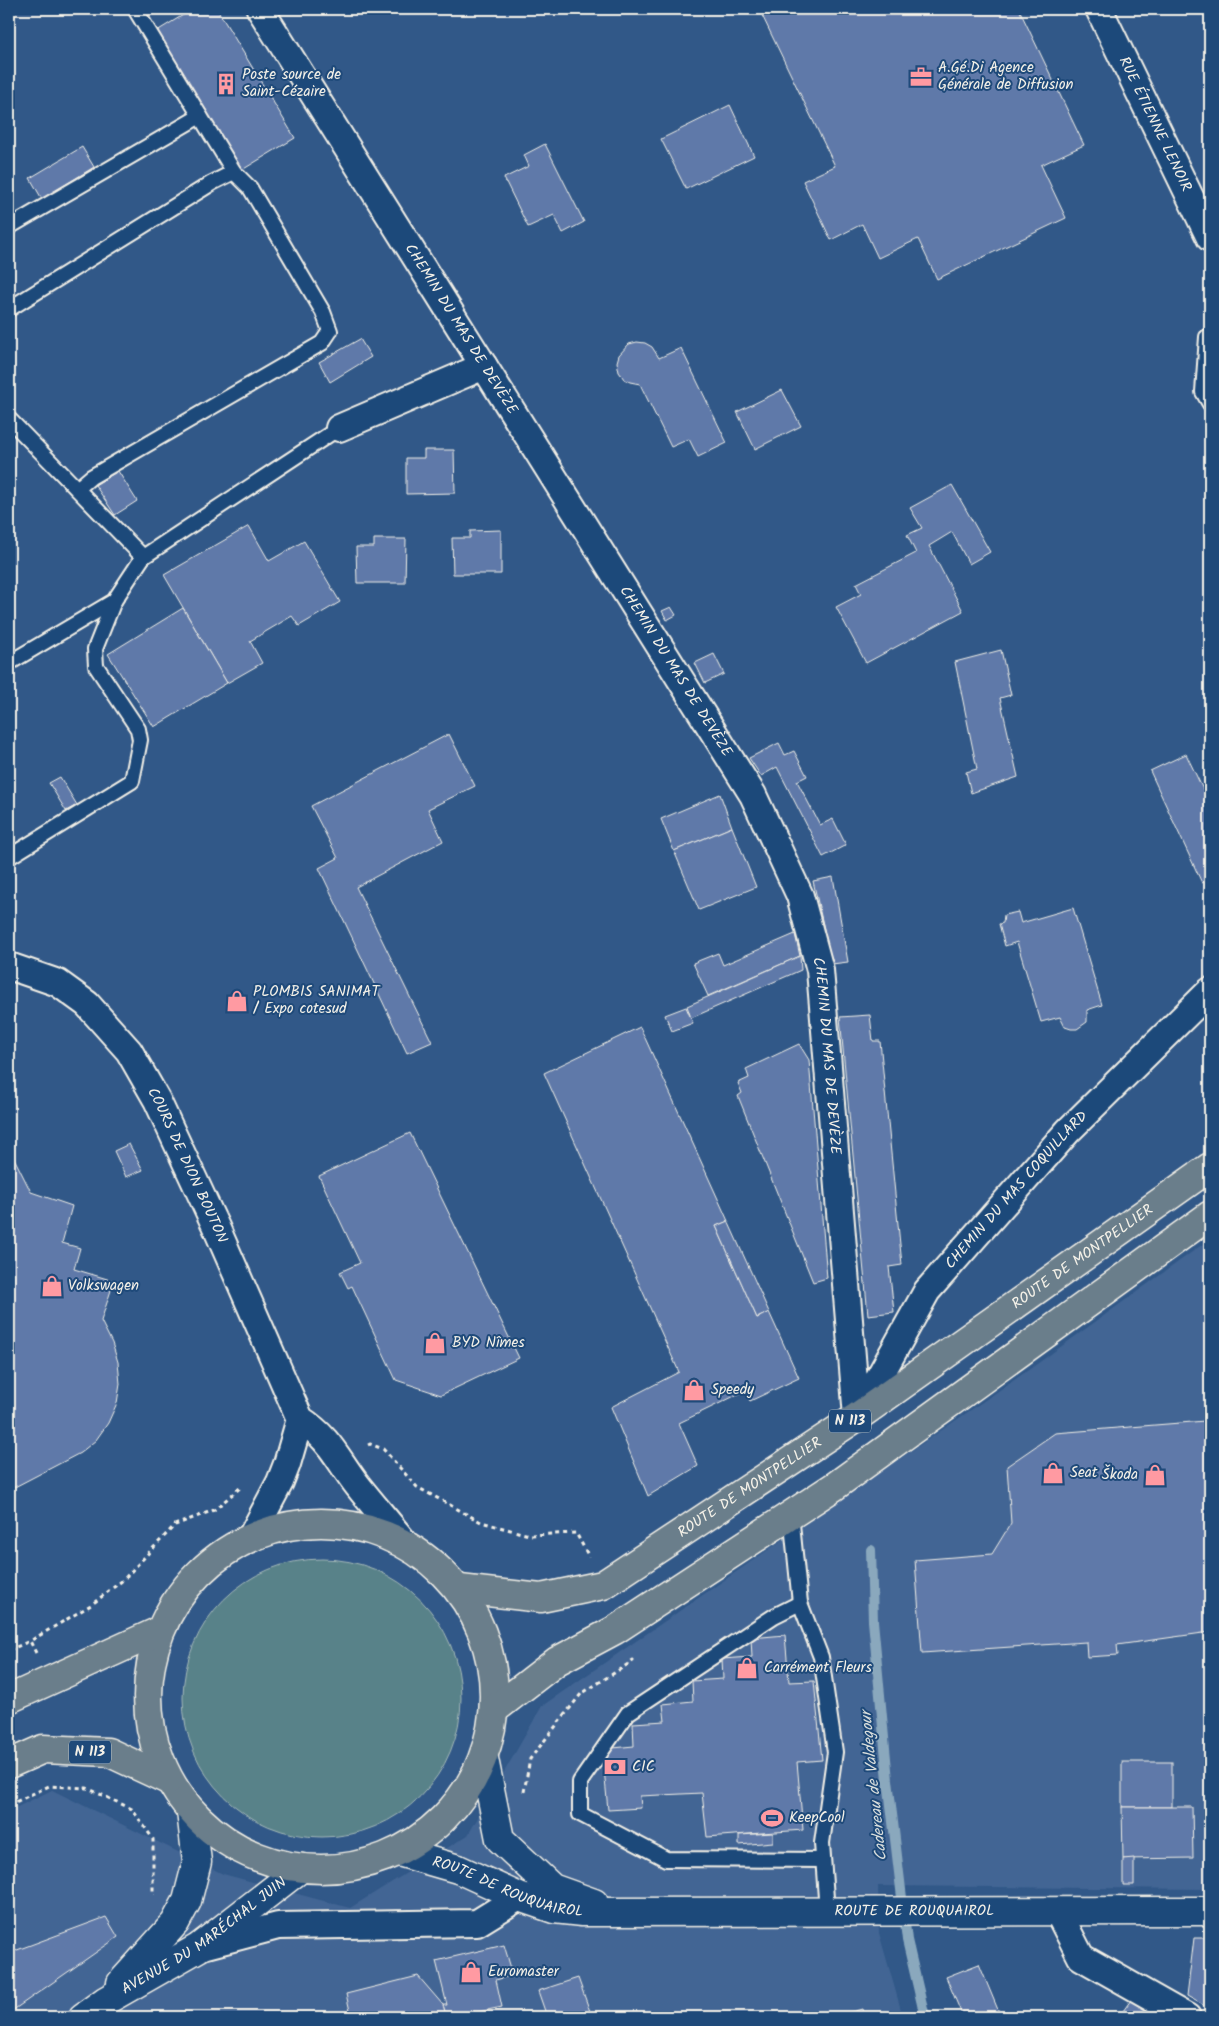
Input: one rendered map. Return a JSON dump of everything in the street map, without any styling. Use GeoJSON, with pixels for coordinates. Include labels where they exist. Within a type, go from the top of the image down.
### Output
{"type":"FeatureCollection","features":[{"type":"Feature","properties":{"kind":"main road","name":"ROUTE DE MONTPELLIER"},"geometry":{"type":"LineString","coordinates":[[460,1589],[541,1598],[603,1585],[857,1417],[1210,1168]]}},
{"type":"Feature","properties":{"kind":"main road","name":"N 113"},"geometry":{"type":"LineString","coordinates":[[495,1709],[557,1661],[615,1630],[835,1486],[1210,1215]]}},
{"type":"Feature","properties":{"kind":"main road"},"geometry":{"type":"LineString","coordinates":[[297,1523],[348,1523],[404,1542],[434,1563],[460,1589],[486,1638],[494,1673],[495,1709],[484,1759],[456,1806],[422,1838],[399,1852],[373,1862],[337,1869],[301,1868],[270,1862],[240,1850],[214,1833],[190,1811],[168,1780],[150,1732],[147,1681],[159,1631],[186,1585],[226,1550],[252,1535],[297,1523]]}},
{"type":"Feature","properties":{"kind":"main road"},"geometry":{"type":"LineString","coordinates":[[9,1698],[159,1631]]}},
{"type":"Feature","properties":{"kind":"main road","name":"N 113"},"geometry":{"type":"LineString","coordinates":[[9,1764],[43,1749],[108,1752],[168,1780]]}},
{"type":"Feature","properties":{"kind":"street","name":"CHEMIN DU MAS DE DEVÈZE"},"geometry":{"type":"LineString","coordinates":[[260,9],[752,795],[800,896],[820,970],[857,1417]]}},
{"type":"Feature","properties":{"kind":"street","name":"RUE ÉTIENNE LENOIR"},"geometry":{"type":"LineString","coordinates":[[1100,9],[1210,238]]}},
{"type":"Feature","properties":{"kind":"street"},"geometry":{"type":"LineString","coordinates":[[339,428],[484,366]]}},
{"type":"Feature","properties":{"kind":"street","name":"COURS DE DION BOUTON"},"geometry":{"type":"LineString","coordinates":[[9,966],[58,983],[87,1004],[129,1051],[157,1100],[216,1226],[300,1419],[316,1430],[333,1449],[356,1484],[404,1542]]}},
{"type":"Feature","properties":{"kind":"street","name":"CHEMIN DU MAS COQUILLARD"},"geometry":{"type":"LineString","coordinates":[[857,1417],[927,1291],[1068,1131],[1210,991]]}},
{"type":"Feature","properties":{"kind":"street"},"geometry":{"type":"LineString","coordinates":[[252,1535],[287,1464],[300,1419]]}},
{"type":"Feature","properties":{"kind":"street","name":"ROUTE DE ROUQUAIROL"},"geometry":{"type":"LineString","coordinates":[[484,1759],[500,1839],[552,1888],[619,1912]]}},
{"type":"Feature","properties":{"kind":"street","name":"AVENUE DU MARÉCHAL JUIN"},"geometry":{"type":"LineString","coordinates":[[105,2001],[175,1923],[187,1901],[197,1862],[190,1811]]}},
{"type":"Feature","properties":{"kind":"street","name":"ROUTE DE ROUQUAIROL"},"geometry":{"type":"LineString","coordinates":[[399,1852],[458,1869],[520,1897],[554,1909],[582,1912],[1210,1911]]}},
{"type":"Feature","properties":{"kind":"street","name":"AVENUE DU MARÉCHAL JUIN"},"geometry":{"type":"LineString","coordinates":[[83,2017],[105,2001],[198,1948],[301,1868]]}},
{"type":"Feature","properties":{"kind":"street"},"geometry":{"type":"LineString","coordinates":[[198,1948],[278,1926],[478,1923],[520,1897]]}},
{"type":"Feature","properties":{"kind":"street"},"geometry":{"type":"LineString","coordinates":[[1058,1912],[1081,1957],[1187,2017]]}},
{"type":"Feature","properties":{"kind":"lane"},"geometry":{"type":"LineString","coordinates":[[77,489],[91,477],[322,343],[330,332],[323,312],[250,188],[234,172],[135,9]]}},
{"type":"Feature","properties":{"kind":"lane"},"geometry":{"type":"LineString","coordinates":[[9,227],[200,116]]}},
{"type":"Feature","properties":{"kind":"lane"},"geometry":{"type":"LineString","coordinates":[[9,309],[212,183],[234,172]]}},
{"type":"Feature","properties":{"kind":"lane"},"geometry":{"type":"LineString","coordinates":[[1210,335],[1208,338],[1203,392],[1210,404]]}},
{"type":"Feature","properties":{"kind":"lane"},"geometry":{"type":"LineString","coordinates":[[9,419],[143,557]]}},
{"type":"Feature","properties":{"kind":"lane"},"geometry":{"type":"LineString","coordinates":[[9,857],[132,781],[140,740],[138,729],[96,666],[95,649],[114,601],[143,557],[339,428]]}},
{"type":"Feature","properties":{"kind":"lane"},"geometry":{"type":"LineString","coordinates":[[9,663],[114,601]]}},
{"type":"Feature","properties":{"kind":"lane"},"geometry":{"type":"LineString","coordinates":[[791,1514],[800,1603],[821,1657],[835,1752],[822,1843],[827,1912]]}},
{"type":"Feature","properties":{"kind":"lane"},"geometry":{"type":"LineString","coordinates":[[800,1603],[774,1616],[628,1713],[580,1782],[580,1814],[666,1859],[823,1860]]}},
{"type":"Feature","properties":{"kind":"path"},"geometry":{"type":"LineString","coordinates":[[362,1447],[370,1444],[382,1449],[417,1486],[481,1522],[529,1535],[576,1533],[589,1558]]}},
{"type":"Feature","properties":{"kind":"path"},"geometry":{"type":"LineString","coordinates":[[9,1650],[30,1641],[92,1605],[122,1580],[175,1525],[214,1510],[240,1488],[245,1480]]}},
{"type":"Feature","properties":{"kind":"path"},"geometry":{"type":"LineString","coordinates":[[30,1641],[40,1660]]}},
{"type":"Feature","properties":{"kind":"path"},"geometry":{"type":"LineString","coordinates":[[523,1796],[530,1759],[580,1694],[633,1660],[628,1653]]}},
{"type":"Feature","properties":{"kind":"path"},"geometry":{"type":"LineString","coordinates":[[9,1805],[49,1786],[87,1788],[132,1809],[153,1839],[153,1899]]}},
{"type":"Feature","properties":{"kind":"shaded area"},"geometry":{"type":"Polygon","coordinates":[[[1210,1239],[1210,1889],[878,1886],[879,1933],[903,2017],[9,2017],[9,1811],[52,1790],[223,1874],[350,1908],[468,1835],[542,1706],[1030,1369],[1210,1239]]]}},
{"type":"Feature","properties":{"kind":"green space"},"geometry":{"type":"Polygon","coordinates":[[[322,1559],[362,1565],[388,1575],[420,1600],[445,1632],[455,1658],[461,1698],[455,1738],[445,1764],[420,1796],[388,1821],[362,1831],[322,1837],[282,1831],[256,1821],[224,1796],[199,1764],[189,1738],[183,1698],[189,1658],[199,1632],[224,1600],[256,1575],[282,1565],[322,1559]]]}},
{"type":"Feature","properties":{"kind":"building","name":"Poste source de Saint-Cézaire"},"geometry":{"type":"Polygon","coordinates":[[[193,9],[217,9],[295,138],[242,170],[157,31],[193,9]]]}},
{"type":"Feature","properties":{"kind":"building","name":"A.Gé.Di Agence Générale de Diffusion"},"geometry":{"type":"Polygon","coordinates":[[[759,9],[1019,9],[1084,145],[1041,165],[1066,218],[937,279],[918,239],[878,258],[862,224],[831,240],[803,181],[835,166],[759,9]]]}},
{"type":"Feature","properties":{"kind":"building"},"geometry":{"type":"Polygon","coordinates":[[[730,105],[754,156],[686,189],[661,139],[730,105]]]}},
{"type":"Feature","properties":{"kind":"building"},"geometry":{"type":"Polygon","coordinates":[[[545,144],[584,222],[563,233],[554,215],[528,227],[504,178],[529,166],[524,155],[545,144]]]}},
{"type":"Feature","properties":{"kind":"building"},"geometry":{"type":"Polygon","coordinates":[[[82,147],[94,167],[42,199],[30,178],[82,147]]]}},
{"type":"Feature","properties":{"kind":"building"},"geometry":{"type":"Polygon","coordinates":[[[360,339],[371,357],[330,382],[319,362],[360,339]]]}},
{"type":"Feature","properties":{"kind":"building"},"geometry":{"type":"Polygon","coordinates":[[[645,343],[652,347],[659,358],[681,348],[727,443],[698,457],[689,439],[671,447],[640,384],[624,379],[619,372],[617,362],[619,355],[629,344],[645,343]]]}},
{"type":"Feature","properties":{"kind":"building"},"geometry":{"type":"Polygon","coordinates":[[[782,390],[801,426],[755,449],[737,412],[782,390]]]}},
{"type":"Feature","properties":{"kind":"building"},"geometry":{"type":"Polygon","coordinates":[[[424,450],[454,450],[455,493],[406,494],[406,458],[424,458],[424,450]]]}},
{"type":"Feature","properties":{"kind":"building"},"geometry":{"type":"Polygon","coordinates":[[[118,471],[137,501],[115,515],[95,485],[118,471]]]}},
{"type":"Feature","properties":{"kind":"building"},"geometry":{"type":"Polygon","coordinates":[[[952,485],[990,552],[969,564],[952,532],[929,546],[963,611],[866,663],[836,607],[861,594],[856,584],[916,553],[907,535],[922,528],[910,508],[952,485]]]}},
{"type":"Feature","properties":{"kind":"building"},"geometry":{"type":"Polygon","coordinates":[[[249,526],[269,561],[304,541],[340,602],[299,626],[292,616],[250,641],[262,663],[227,683],[164,575],[249,526]]]}},
{"type":"Feature","properties":{"kind":"building"},"geometry":{"type":"Polygon","coordinates":[[[501,530],[501,574],[453,574],[452,538],[470,538],[470,531],[501,530]]]}},
{"type":"Feature","properties":{"kind":"building"},"geometry":{"type":"Polygon","coordinates":[[[374,539],[406,539],[405,583],[357,583],[356,547],[374,547],[374,539]]]}},
{"type":"Feature","properties":{"kind":"building"},"geometry":{"type":"Polygon","coordinates":[[[671,607],[676,615],[667,620],[662,611],[671,607]]]}},
{"type":"Feature","properties":{"kind":"building"},"geometry":{"type":"Polygon","coordinates":[[[183,608],[227,683],[154,727],[108,654],[183,608]]]}},
{"type":"Feature","properties":{"kind":"building"},"geometry":{"type":"Polygon","coordinates":[[[1001,650],[1011,695],[1000,698],[1018,777],[971,793],[966,772],[977,769],[955,662],[1001,650]]]}},
{"type":"Feature","properties":{"kind":"building"},"geometry":{"type":"Polygon","coordinates":[[[714,654],[724,674],[705,683],[695,663],[714,654]]]}},
{"type":"Feature","properties":{"kind":"building"},"geometry":{"type":"Polygon","coordinates":[[[449,734],[475,786],[428,809],[443,841],[356,887],[432,1042],[407,1053],[319,868],[338,858],[311,806],[449,734]]]}},
{"type":"Feature","properties":{"kind":"building"},"geometry":{"type":"Polygon","coordinates":[[[779,743],[785,755],[794,751],[807,776],[797,781],[820,825],[833,819],[846,845],[823,857],[777,767],[761,776],[749,758],[779,743]]]}},
{"type":"Feature","properties":{"kind":"building"},"geometry":{"type":"Polygon","coordinates":[[[1186,754],[1210,804],[1210,879],[1202,883],[1150,771],[1186,754]]]}},
{"type":"Feature","properties":{"kind":"building"},"geometry":{"type":"Polygon","coordinates":[[[60,777],[77,805],[66,811],[49,783],[60,777]]]}},
{"type":"Feature","properties":{"kind":"building"},"geometry":{"type":"Polygon","coordinates":[[[720,794],[732,827],[674,851],[661,819],[720,794]]]}},
{"type":"Feature","properties":{"kind":"building"},"geometry":{"type":"Polygon","coordinates":[[[732,827],[756,887],[699,910],[674,851],[732,827]]]}},
{"type":"Feature","properties":{"kind":"building"},"geometry":{"type":"Polygon","coordinates":[[[833,877],[848,962],[832,964],[813,881],[833,877]]]}},
{"type":"Feature","properties":{"kind":"building"},"geometry":{"type":"Polygon","coordinates":[[[1073,908],[1102,1005],[1087,1010],[1087,1022],[1077,1029],[1065,1027],[1060,1017],[1041,1022],[1017,942],[1005,946],[999,924],[1003,923],[1004,915],[1018,912],[1021,923],[1073,908]]]}},
{"type":"Feature","properties":{"kind":"building"},"geometry":{"type":"Polygon","coordinates":[[[795,934],[800,956],[708,996],[693,963],[718,953],[723,965],[795,934]]]}},
{"type":"Feature","properties":{"kind":"building"},"geometry":{"type":"Polygon","coordinates":[[[800,956],[801,970],[691,1018],[687,1006],[800,956]]]}},
{"type":"Feature","properties":{"kind":"building"},"geometry":{"type":"Polygon","coordinates":[[[686,1007],[693,1023],[672,1031],[665,1015],[686,1007]]]}},
{"type":"Feature","properties":{"kind":"building"},"geometry":{"type":"Polygon","coordinates":[[[870,1015],[873,1041],[880,1041],[902,1265],[889,1267],[894,1312],[868,1315],[840,1017],[870,1015]]]}},
{"type":"Feature","properties":{"kind":"building"},"geometry":{"type":"Polygon","coordinates":[[[640,1027],[728,1221],[716,1226],[757,1318],[769,1312],[799,1378],[750,1401],[745,1391],[679,1423],[698,1466],[648,1496],[611,1407],[679,1372],[544,1073],[640,1027]]]}},
{"type":"Feature","properties":{"kind":"building"},"geometry":{"type":"Polygon","coordinates":[[[799,1044],[809,1060],[827,1278],[813,1282],[738,1096],[742,1093],[738,1083],[749,1078],[746,1069],[799,1044]]]}},
{"type":"Feature","properties":{"kind":"building"},"geometry":{"type":"Polygon","coordinates":[[[410,1133],[519,1358],[441,1395],[396,1380],[352,1286],[348,1288],[340,1272],[360,1263],[319,1176],[410,1133]]]}},
{"type":"Feature","properties":{"kind":"building"},"geometry":{"type":"Polygon","coordinates":[[[129,1144],[143,1170],[126,1177],[114,1151],[129,1144]]]}},
{"type":"Feature","properties":{"kind":"building"},"geometry":{"type":"Polygon","coordinates":[[[9,1148],[31,1192],[72,1206],[62,1243],[80,1248],[74,1269],[114,1281],[101,1321],[112,1343],[118,1362],[120,1384],[117,1403],[108,1423],[96,1440],[80,1453],[9,1490],[9,1148]]]}},
{"type":"Feature","properties":{"kind":"building"},"geometry":{"type":"Polygon","coordinates":[[[728,1221],[769,1312],[757,1318],[716,1226],[728,1221]]]}},
{"type":"Feature","properties":{"kind":"building"},"geometry":{"type":"Polygon","coordinates":[[[1205,1421],[1210,1423],[1210,1632],[1117,1645],[1118,1655],[1087,1657],[1086,1642],[922,1653],[915,1560],[992,1554],[1011,1523],[1007,1466],[1055,1433],[1205,1421]]]}},
{"type":"Feature","properties":{"kind":"building"},"geometry":{"type":"Polygon","coordinates":[[[785,1635],[789,1682],[814,1681],[822,1760],[797,1762],[803,1830],[707,1837],[702,1793],[640,1796],[641,1808],[608,1810],[603,1758],[613,1748],[634,1746],[633,1723],[665,1721],[663,1704],[693,1701],[692,1681],[723,1679],[722,1659],[752,1657],[751,1638],[785,1635]]]}},
{"type":"Feature","properties":{"kind":"building"},"geometry":{"type":"Polygon","coordinates":[[[1122,1762],[1172,1762],[1172,1807],[1122,1807],[1122,1762]]]}},
{"type":"Feature","properties":{"kind":"building"},"geometry":{"type":"Polygon","coordinates":[[[1122,1807],[1192,1807],[1193,1858],[1123,1859],[1122,1807]]]}},
{"type":"Feature","properties":{"kind":"building"},"geometry":{"type":"Polygon","coordinates":[[[773,1833],[773,1842],[739,1845],[739,1835],[773,1833]]]}},
{"type":"Feature","properties":{"kind":"building"},"geometry":{"type":"Polygon","coordinates":[[[1134,1858],[1134,1885],[1123,1885],[1123,1859],[1134,1858]]]}},
{"type":"Feature","properties":{"kind":"building"},"geometry":{"type":"Polygon","coordinates":[[[106,1917],[118,1937],[9,2013],[9,1953],[106,1917]]]}},
{"type":"Feature","properties":{"kind":"building"},"geometry":{"type":"Polygon","coordinates":[[[1194,1938],[1210,1938],[1210,2009],[1187,1996],[1194,1938]]]}},
{"type":"Feature","properties":{"kind":"building"},"geometry":{"type":"Polygon","coordinates":[[[504,1945],[513,1975],[496,1980],[502,2007],[454,2017],[454,2014],[446,2015],[443,2005],[447,2005],[436,1961],[504,1945]]]}},
{"type":"Feature","properties":{"kind":"building"},"geometry":{"type":"Polygon","coordinates":[[[979,1964],[1001,2017],[963,2017],[946,1977],[979,1964]]]}},
{"type":"Feature","properties":{"kind":"building"},"geometry":{"type":"Polygon","coordinates":[[[418,1976],[443,2005],[446,2015],[454,2014],[454,2017],[344,2017],[351,2015],[346,1994],[418,1976]]]}},
{"type":"Feature","properties":{"kind":"building"},"geometry":{"type":"Polygon","coordinates":[[[578,1978],[592,2017],[547,2017],[538,1991],[578,1978]]]}},
{"type":"Feature","properties":{"kind":"building"},"geometry":{"type":"Polygon","coordinates":[[[1131,2000],[1152,2012],[1148,2017],[1135,2017],[1123,2011],[1131,2000]]]}},
{"type":"Feature","properties":{"kind":"building"},"geometry":{"type":"Polygon","coordinates":[[[862,2009],[864,2017],[835,2017],[862,2009]]]}},
{"type":"Feature","properties":{"kind":"waterway","name":"Cadereau de Valdegour"},"geometry":{"type":"LineString","coordinates":[[871,1550],[873,1621],[888,1780],[907,1940],[925,2017]]}},
{"type":"Feature","properties":{"kind":"place","name":"A.Gé.Di Agence Générale de Diffusion"},"geometry":{"type":"Point","coordinates":[921,77]}},
{"type":"Feature","properties":{"kind":"place","name":"Poste source de Saint-Cézaire"},"geometry":{"type":"Point","coordinates":[226,84]}},
{"type":"Feature","properties":{"kind":"place","name":"PLOMBIS SANIMAT / Expo cotesud"},"geometry":{"type":"Point","coordinates":[237,1001]}},
{"type":"Feature","properties":{"kind":"place","name":"Volkswagen"},"geometry":{"type":"Point","coordinates":[52,1286]}},
{"type":"Feature","properties":{"kind":"place","name":"BYD Nîmes"},"geometry":{"type":"Point","coordinates":[435,1343]}},
{"type":"Feature","properties":{"kind":"place","name":"Speedy"},"geometry":{"type":"Point","coordinates":[694,1390]}},
{"type":"Feature","properties":{"kind":"place","name":"Seat"},"geometry":{"type":"Point","coordinates":[1053,1473]}},
{"type":"Feature","properties":{"kind":"place","name":"Škoda"},"geometry":{"type":"Point","coordinates":[1155,1475]}},
{"type":"Feature","properties":{"kind":"place","name":"Carrément Fleurs"},"geometry":{"type":"Point","coordinates":[747,1668]}},
{"type":"Feature","properties":{"kind":"place","name":"CIC"},"geometry":{"type":"Point","coordinates":[615,1767]}},
{"type":"Feature","properties":{"kind":"place","name":"KeepCool"},"geometry":{"type":"Point","coordinates":[772,1818]}},
{"type":"Feature","properties":{"kind":"place","name":"Euromaster"},"geometry":{"type":"Point","coordinates":[471,1972]}}]}
